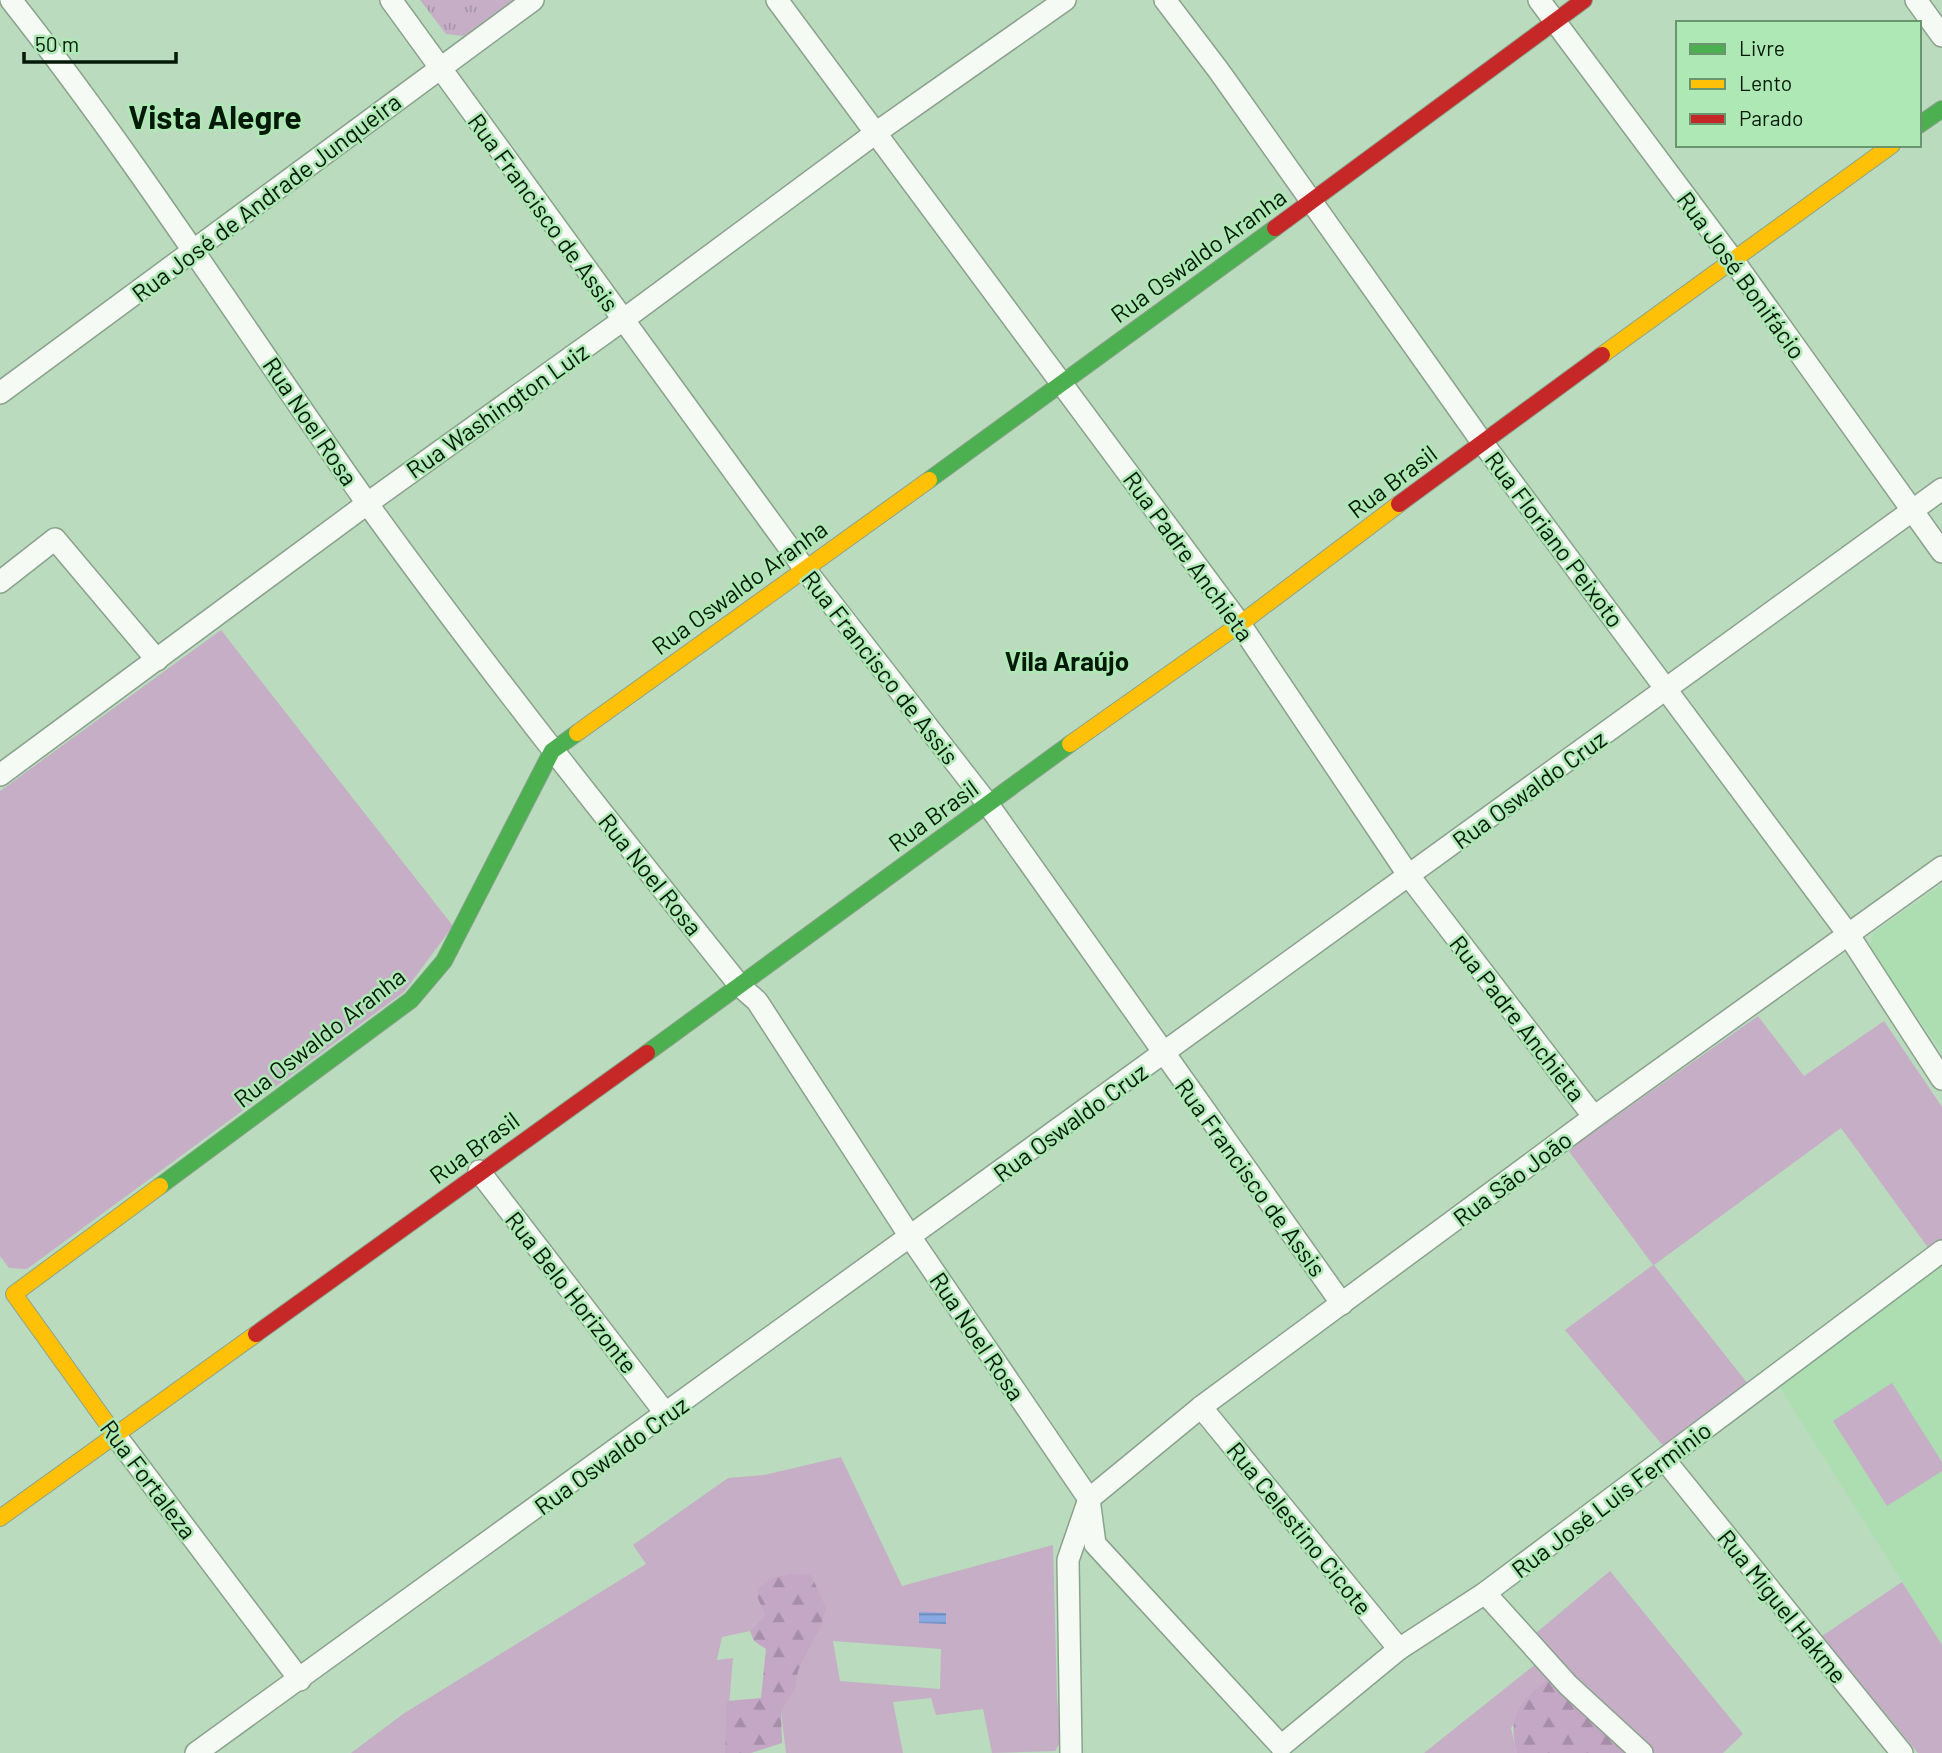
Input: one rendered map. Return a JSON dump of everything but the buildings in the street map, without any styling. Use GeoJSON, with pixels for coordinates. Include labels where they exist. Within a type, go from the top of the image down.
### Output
{"type":"FeatureCollection","features":[{"type":"Feature","properties":{"kind":"street","name":"Rua Francisco de Assis"},"geometry":{"type":"LineString","coordinates":[[391,0],[804,568],[987,803],[1162,1055],[1342,1304]]}},
{"type":"Feature","properties":{"kind":"street","name":"Rua José de Andrade Junqueira"},"geometry":{"type":"LineString","coordinates":[[0,393],[533,0]]}},
{"type":"Feature","properties":{"kind":"street","name":"Rua Padre Anchieta"},"geometry":{"type":"LineString","coordinates":[[777,0],[1240,624],[1409,876],[1594,1117]]}},
{"type":"Feature","properties":{"kind":"street","name":"Rua Washington Luiz"},"geometry":{"type":"LineString","coordinates":[[1,772],[877,132],[1065,0]]}},
{"type":"Feature","properties":{"kind":"street","name":"Rua Floriano Peixoto"},"geometry":{"type":"LineString","coordinates":[[1165,0],[1219,71],[1482,442],[1848,934],[1942,1079]]}},
{"type":"Feature","properties":{"kind":"street","name":"Rua José Bonifácio"},"geometry":{"type":"LineString","coordinates":[[1539,0],[1733,260],[1942,552]]}},
{"type":"Feature","properties":{"kind":"street","name":"Rua Oswaldo Aranha"},"geometry":{"type":"LineString","coordinates":[[14,1294],[411,1000],[444,961],[552,751],[1063,383],[1584,0]]}},
{"type":"Feature","properties":{"kind":"street"},"geometry":{"type":"LineString","coordinates":[[1916,0],[1942,36]]}},
{"type":"Feature","properties":{"kind":"street","name":"Rua Noel Rosa"},"geometry":{"type":"LineString","coordinates":[[10,4],[195,251],[368,503],[552,751],[740,986],[757,1001],[911,1238],[1089,1499],[1095,1545],[1280,1750]]}},
{"type":"Feature","properties":{"kind":"street"},"geometry":{"type":"LineString","coordinates":[[1921,124],[1942,109]]}},
{"type":"Feature","properties":{"kind":"street","name":"Rua Brasil"},"geometry":{"type":"LineString","coordinates":[[0,1518],[479,1171],[740,986],[987,803],[1240,624],[1482,442],[1889,147]]}},
{"type":"Feature","properties":{"kind":"street","name":"Rua Oswaldo Cruz"},"geometry":{"type":"LineString","coordinates":[[196,1753],[911,1238],[1942,489]]}},
{"type":"Feature","properties":{"kind":"street"},"geometry":{"type":"LineString","coordinates":[[0,582],[55,539],[157,660]]}},
{"type":"Feature","properties":{"kind":"street","name":"Rua São João"},"geometry":{"type":"LineString","coordinates":[[1089,1499],[1201,1407],[1594,1117],[1942,867]]}},
{"type":"Feature","properties":{"kind":"street","name":"Rua Belo Horizonte"},"geometry":{"type":"LineString","coordinates":[[479,1171],[666,1414]]}},
{"type":"Feature","properties":{"kind":"street","name":"Rua José Luis Ferminio"},"geometry":{"type":"LineString","coordinates":[[1280,1750],[1399,1648],[1485,1592],[1942,1251]]}},
{"type":"Feature","properties":{"kind":"street","name":"Rua Fortaleza"},"geometry":{"type":"LineString","coordinates":[[0,1276],[116,1436],[300,1680]]}},
{"type":"Feature","properties":{"kind":"street","name":"Rua Celestino Cicote"},"geometry":{"type":"LineString","coordinates":[[1201,1407],[1399,1648]]}},
{"type":"Feature","properties":{"kind":"street","name":"Rua Miguel Hakme"},"geometry":{"type":"LineString","coordinates":[[1664,1459],[1902,1753]]}},
{"type":"Feature","properties":{"kind":"street"},"geometry":{"type":"LineString","coordinates":[[1071,1753],[1068,1560],[1089,1499]]}},
{"type":"Feature","properties":{"kind":"street"},"geometry":{"type":"LineString","coordinates":[[1485,1592],[1568,1685],[1642,1753]]}},
{"type":"Feature","properties":{"kind":"shaded area"},"geometry":{"type":"Polygon","coordinates":[[[1942,885],[1942,1052],[1869,950],[1874,932],[1942,885]]]}},
{"type":"Feature","properties":{"kind":"shaded area"},"geometry":{"type":"Polygon","coordinates":[[[1942,1265],[1942,1645],[1778,1385],[1942,1265]]]}},
{"type":"Feature","properties":{"kind":"green space"},"geometry":{"type":"Polygon","coordinates":[[[420,0],[513,0],[464,36],[446,34],[420,0]]]}},
{"type":"Feature","properties":{"kind":"green space"},"geometry":{"type":"Polygon","coordinates":[[[221,630],[453,926],[404,992],[27,1269],[9,1268],[0,1256],[0,791],[221,630]]]}},
{"type":"Feature","properties":{"kind":"green space"},"geometry":{"type":"Polygon","coordinates":[[[1758,1016],[1804,1076],[1884,1021],[1942,1107],[1942,1240],[1929,1249],[1841,1128],[1654,1265],[1748,1384],[1664,1447],[1565,1330],[1653,1265],[1568,1150],[1758,1016]]]}},
{"type":"Feature","properties":{"kind":"green space"},"geometry":{"type":"Polygon","coordinates":[[[1892,1383],[1942,1462],[1942,1471],[1887,1506],[1833,1421],[1892,1383]]]}},
{"type":"Feature","properties":{"kind":"green space"},"geometry":{"type":"Polygon","coordinates":[[[841,1457],[902,1586],[1053,1545],[1057,1698],[1061,1741],[1055,1751],[992,1753],[983,1709],[936,1715],[931,1698],[893,1702],[903,1753],[786,1753],[781,1712],[796,1688],[798,1671],[820,1629],[758,1599],[765,1615],[750,1631],[722,1637],[717,1660],[733,1658],[725,1753],[351,1753],[403,1714],[646,1564],[633,1545],[728,1478],[764,1475],[841,1457]],[[833,1641],[840,1681],[940,1689],[941,1649],[833,1641]]]}},
{"type":"Feature","properties":{"kind":"green space"},"geometry":{"type":"Polygon","coordinates":[[[1610,1571],[1743,1734],[1723,1753],[1651,1753],[1573,1679],[1536,1633],[1610,1571]]]}},
{"type":"Feature","properties":{"kind":"green space"},"geometry":{"type":"Polygon","coordinates":[[[790,1574],[811,1575],[826,1608],[820,1629],[798,1671],[796,1688],[781,1712],[782,1743],[751,1753],[725,1753],[727,1701],[761,1698],[766,1649],[754,1641],[750,1631],[765,1615],[757,1590],[773,1578],[790,1574]]]}},
{"type":"Feature","properties":{"kind":"green space"},"geometry":{"type":"Polygon","coordinates":[[[1902,1582],[1942,1645],[1942,1753],[1918,1753],[1822,1636],[1902,1582]]]}},
{"type":"Feature","properties":{"kind":"green space"},"geometry":{"type":"Polygon","coordinates":[[[1537,1663],[1551,1676],[1511,1728],[1517,1753],[1424,1753],[1537,1663]]]}},
{"type":"Feature","properties":{"kind":"green space"},"geometry":{"type":"Polygon","coordinates":[[[1551,1676],[1632,1753],[1517,1753],[1514,1739],[1515,1717],[1525,1701],[1551,1676]]]}},
{"type":"Feature","properties":{"kind":"water"},"geometry":{"type":"Polygon","coordinates":[[[919,1612],[946,1613],[946,1624],[919,1623],[919,1612]]]}},
{"type":"Feature","properties":{"kind":"traffic: fast"},"geometry":{"type":"LineString","coordinates":[[1921,124],[1942,109]]}},
{"type":"Feature","properties":{"kind":"traffic: fast"},"geometry":{"type":"LineString","coordinates":[[929,480],[1275,228]]}},
{"type":"Feature","properties":{"kind":"traffic: fast"},"geometry":{"type":"LineString","coordinates":[[160,1186],[411,1000],[444,961],[552,751],[577,733]]}},
{"type":"Feature","properties":{"kind":"traffic: fast"},"geometry":{"type":"LineString","coordinates":[[647,1053],[1070,744]]}},
{"type":"Feature","properties":{"kind":"traffic: slow"},"geometry":{"type":"LineString","coordinates":[[1602,355],[1889,147]]}},
{"type":"Feature","properties":{"kind":"traffic: slow"},"geometry":{"type":"LineString","coordinates":[[577,733],[929,480]]}},
{"type":"Feature","properties":{"kind":"traffic: slow"},"geometry":{"type":"LineString","coordinates":[[1070,744],[1240,624],[1399,504]]}},
{"type":"Feature","properties":{"kind":"traffic: slow"},"geometry":{"type":"LineString","coordinates":[[116,1436],[14,1294],[160,1186]]}},
{"type":"Feature","properties":{"kind":"traffic: slow"},"geometry":{"type":"LineString","coordinates":[[0,1518],[256,1334]]}},
{"type":"Feature","properties":{"kind":"traffic: jam"},"geometry":{"type":"LineString","coordinates":[[1275,228],[1584,0]]}},
{"type":"Feature","properties":{"kind":"traffic: jam"},"geometry":{"type":"LineString","coordinates":[[1399,504],[1602,355]]}},
{"type":"Feature","properties":{"kind":"traffic: jam"},"geometry":{"type":"LineString","coordinates":[[256,1334],[647,1053]]}},
{"type":"Feature","properties":{"kind":"district","name":"Vista Alegre"},"geometry":{"type":"Point","coordinates":[215,116]}},
{"type":"Feature","properties":{"kind":"district","name":"Vila Araújo"},"geometry":{"type":"Point","coordinates":[1067,660]}}]}
